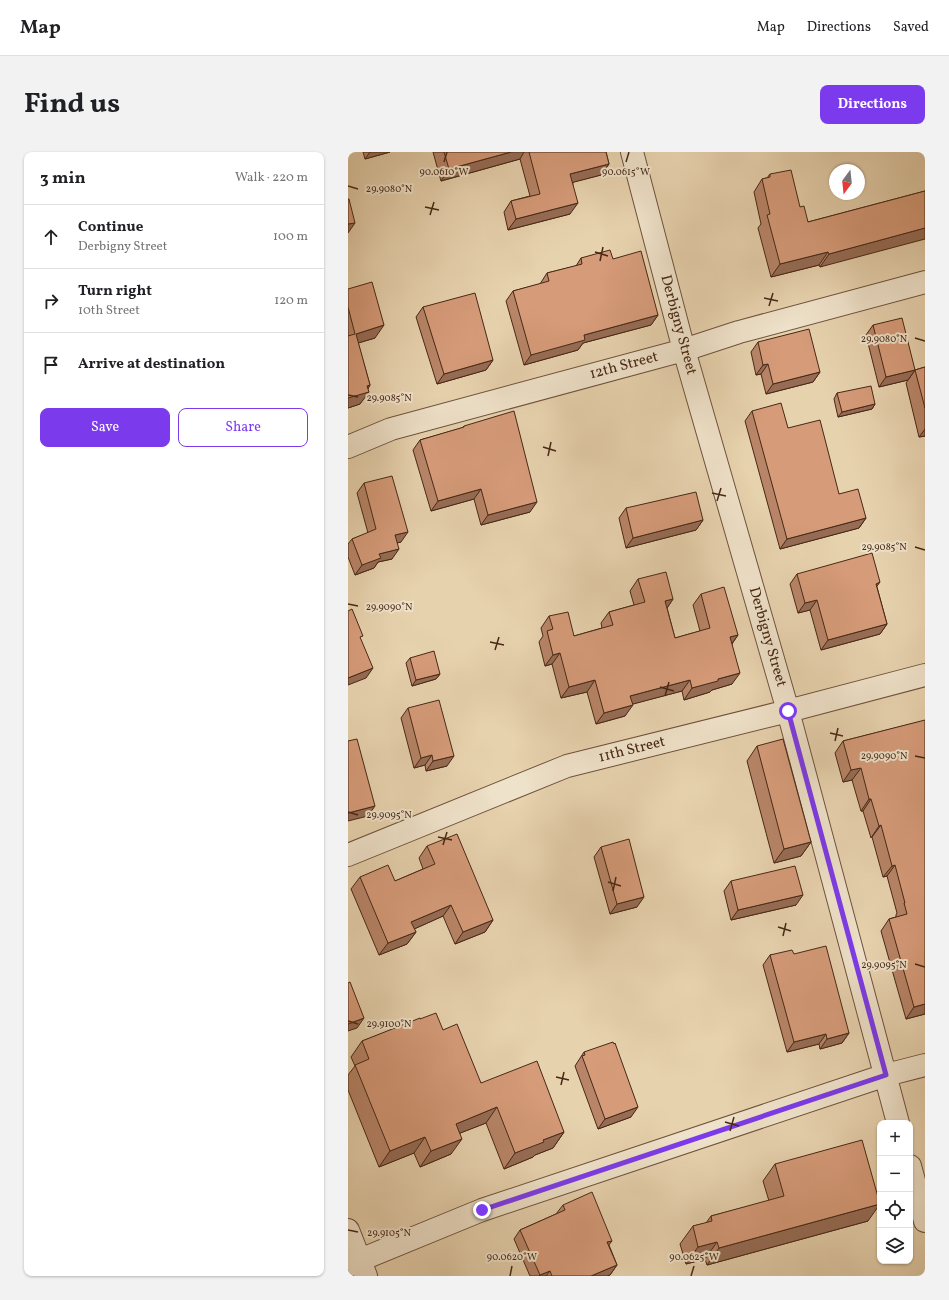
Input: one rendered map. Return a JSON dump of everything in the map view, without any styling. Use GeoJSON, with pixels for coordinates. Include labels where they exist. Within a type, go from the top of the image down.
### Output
{"type":"FeatureCollection","features":[{"type":"Feature","properties":{"kind":"street","name":"Derbigny Street"},"geometry":{"type":"LineString","coordinates":[[632,152],[684,350],[788,711],[897,1120]]}},
{"type":"Feature","properties":{"kind":"street","name":"12th Street"},"geometry":{"type":"LineString","coordinates":[[348,447],[391,429],[684,350],[739,332],[925,282]]}},
{"type":"Feature","properties":{"kind":"street","name":"11th Street"},"geometry":{"type":"LineString","coordinates":[[348,855],[567,766],[925,675]]}},
{"type":"Feature","properties":{"kind":"street"},"geometry":{"type":"LineString","coordinates":[[348,1230],[358,1267],[482,1210],[886,1075],[925,1065]]}},
{"type":"Feature","properties":{"kind":"street"},"geometry":{"type":"LineString","coordinates":[[913,1177],[925,1221]]}},
{"type":"Feature","properties":{"kind":"building"},"geometry":{"type":"Polygon","coordinates":[[[444,152],[511,152],[449,169],[444,152]]]}},
{"type":"Feature","properties":{"kind":"building"},"geometry":{"type":"Polygon","coordinates":[[[529,152],[606,152],[609,164],[570,174],[578,203],[516,219],[511,201],[540,194],[529,152]]]}},
{"type":"Feature","properties":{"kind":"building"},"geometry":{"type":"Polygon","coordinates":[[[791,170],[800,207],[804,206],[808,222],[925,191],[925,228],[829,254],[828,252],[780,264],[767,215],[770,214],[762,179],[770,177],[770,174],[791,170]]]}},
{"type":"Feature","properties":{"kind":"building"},"geometry":{"type":"Polygon","coordinates":[[[348,199],[355,223],[348,224],[348,199]]]}},
{"type":"Feature","properties":{"kind":"building"},"geometry":{"type":"Polygon","coordinates":[[[610,250],[613,259],[641,251],[658,315],[584,335],[585,340],[531,355],[513,291],[549,281],[547,273],[582,264],[581,258],[610,250]]]}},
{"type":"Feature","properties":{"kind":"building"},"geometry":{"type":"Polygon","coordinates":[[[372,282],[384,325],[356,334],[370,385],[367,386],[369,392],[348,398],[348,336],[355,334],[348,307],[348,289],[372,282]]]}},
{"type":"Feature","properties":{"kind":"building"},"geometry":{"type":"Polygon","coordinates":[[[475,293],[493,360],[444,374],[423,307],[475,293]]]}},
{"type":"Feature","properties":{"kind":"building"},"geometry":{"type":"Polygon","coordinates":[[[902,318],[915,370],[886,377],[873,325],[902,318]]]}},
{"type":"Feature","properties":{"kind":"building"},"geometry":{"type":"Polygon","coordinates":[[[809,329],[820,372],[773,384],[768,364],[763,365],[758,342],[809,329]]]}},
{"type":"Feature","properties":{"kind":"building"},"geometry":{"type":"Polygon","coordinates":[[[925,367],[925,408],[915,370],[925,367]]]}},
{"type":"Feature","properties":{"kind":"building"},"geometry":{"type":"Polygon","coordinates":[[[871,386],[875,404],[842,412],[837,393],[871,386]]]}},
{"type":"Feature","properties":{"kind":"building"},"geometry":{"type":"Polygon","coordinates":[[[781,403],[788,428],[820,420],[839,494],[858,489],[866,518],[787,539],[752,411],[781,403]]]}},
{"type":"Feature","properties":{"kind":"building"},"geometry":{"type":"Polygon","coordinates":[[[514,411],[537,502],[488,515],[481,489],[438,501],[420,440],[514,411]]]}},
{"type":"Feature","properties":{"kind":"building"},"geometry":{"type":"Polygon","coordinates":[[[392,476],[408,532],[395,535],[399,549],[379,554],[381,558],[362,565],[352,539],[376,529],[364,483],[392,476]]]}},
{"type":"Feature","properties":{"kind":"building"},"geometry":{"type":"Polygon","coordinates":[[[696,492],[703,520],[633,538],[626,508],[696,492]]]}},
{"type":"Feature","properties":{"kind":"building"},"geometry":{"type":"Polygon","coordinates":[[[872,553],[880,582],[876,584],[887,624],[828,640],[817,600],[805,603],[797,574],[872,553]]]}},
{"type":"Feature","properties":{"kind":"building"},"geometry":{"type":"Polygon","coordinates":[[[666,572],[673,599],[665,601],[675,638],[710,628],[701,594],[724,587],[738,635],[730,637],[740,673],[692,688],[690,680],[630,696],[633,705],[604,713],[595,680],[569,687],[560,653],[553,655],[547,631],[553,629],[549,616],[568,612],[574,636],[613,625],[609,612],[645,602],[638,579],[666,572]]]}},
{"type":"Feature","properties":{"kind":"building"},"geometry":{"type":"Polygon","coordinates":[[[352,609],[363,636],[360,637],[373,668],[348,678],[348,611],[352,609]]]}},
{"type":"Feature","properties":{"kind":"building"},"geometry":{"type":"Polygon","coordinates":[[[434,651],[440,674],[416,680],[410,658],[434,651]]]}},
{"type":"Feature","properties":{"kind":"building"},"geometry":{"type":"Polygon","coordinates":[[[439,700],[454,756],[433,761],[432,755],[421,758],[408,708],[439,700]]]}},
{"type":"Feature","properties":{"kind":"building"},"geometry":{"type":"Polygon","coordinates":[[[925,720],[925,1004],[914,1007],[889,919],[907,914],[895,865],[892,866],[881,825],[879,826],[871,799],[869,799],[861,768],[851,770],[843,741],[925,720]]]}},
{"type":"Feature","properties":{"kind":"building"},"geometry":{"type":"Polygon","coordinates":[[[357,739],[375,806],[348,813],[348,741],[357,739]]]}},
{"type":"Feature","properties":{"kind":"building"},"geometry":{"type":"Polygon","coordinates":[[[783,739],[811,842],[784,849],[757,746],[783,739]]]}},
{"type":"Feature","properties":{"kind":"building"},"geometry":{"type":"Polygon","coordinates":[[[457,834],[493,920],[463,932],[451,905],[411,922],[416,932],[388,943],[360,877],[388,865],[395,881],[435,864],[427,846],[457,834]]]}},
{"type":"Feature","properties":{"kind":"building"},"geometry":{"type":"Polygon","coordinates":[[[629,839],[644,897],[617,904],[601,847],[629,839]]]}},
{"type":"Feature","properties":{"kind":"building"},"geometry":{"type":"Polygon","coordinates":[[[795,866],[803,895],[738,910],[731,881],[795,866]]]}},
{"type":"Feature","properties":{"kind":"building"},"geometry":{"type":"Polygon","coordinates":[[[826,946],[849,1033],[827,1039],[826,1034],[794,1042],[770,955],[792,950],[794,954],[826,946]]]}},
{"type":"Feature","properties":{"kind":"building"},"geometry":{"type":"Polygon","coordinates":[[[350,982],[364,1018],[348,1024],[348,983],[350,982]]]}},
{"type":"Feature","properties":{"kind":"building"},"geometry":{"type":"Polygon","coordinates":[[[436,1013],[443,1030],[457,1024],[481,1083],[537,1061],[564,1132],[543,1140],[544,1142],[515,1153],[497,1107],[456,1124],[462,1139],[431,1151],[425,1137],[390,1151],[355,1065],[369,1059],[362,1041],[436,1013]]]}},
{"type":"Feature","properties":{"kind":"building"},"geometry":{"type":"Polygon","coordinates":[[[613,1042],[614,1044],[615,1043],[638,1107],[605,1119],[582,1056],[585,1055],[584,1052],[613,1042]]]}},
{"type":"Feature","properties":{"kind":"building"},"geometry":{"type":"Polygon","coordinates":[[[862,1140],[877,1193],[877,1205],[719,1248],[717,1242],[698,1247],[693,1226],[712,1221],[711,1216],[784,1196],[775,1164],[862,1140]]]}},
{"type":"Feature","properties":{"kind":"building"},"geometry":{"type":"Polygon","coordinates":[[[592,1192],[612,1241],[607,1242],[617,1265],[591,1276],[552,1276],[550,1271],[540,1275],[520,1230],[565,1210],[563,1205],[592,1192]]]}},
{"type":"Feature","properties":{"kind":"route"},"geometry":{"type":"LineString","coordinates":[[482,1210],[886,1075],[788,711]]}}]}
